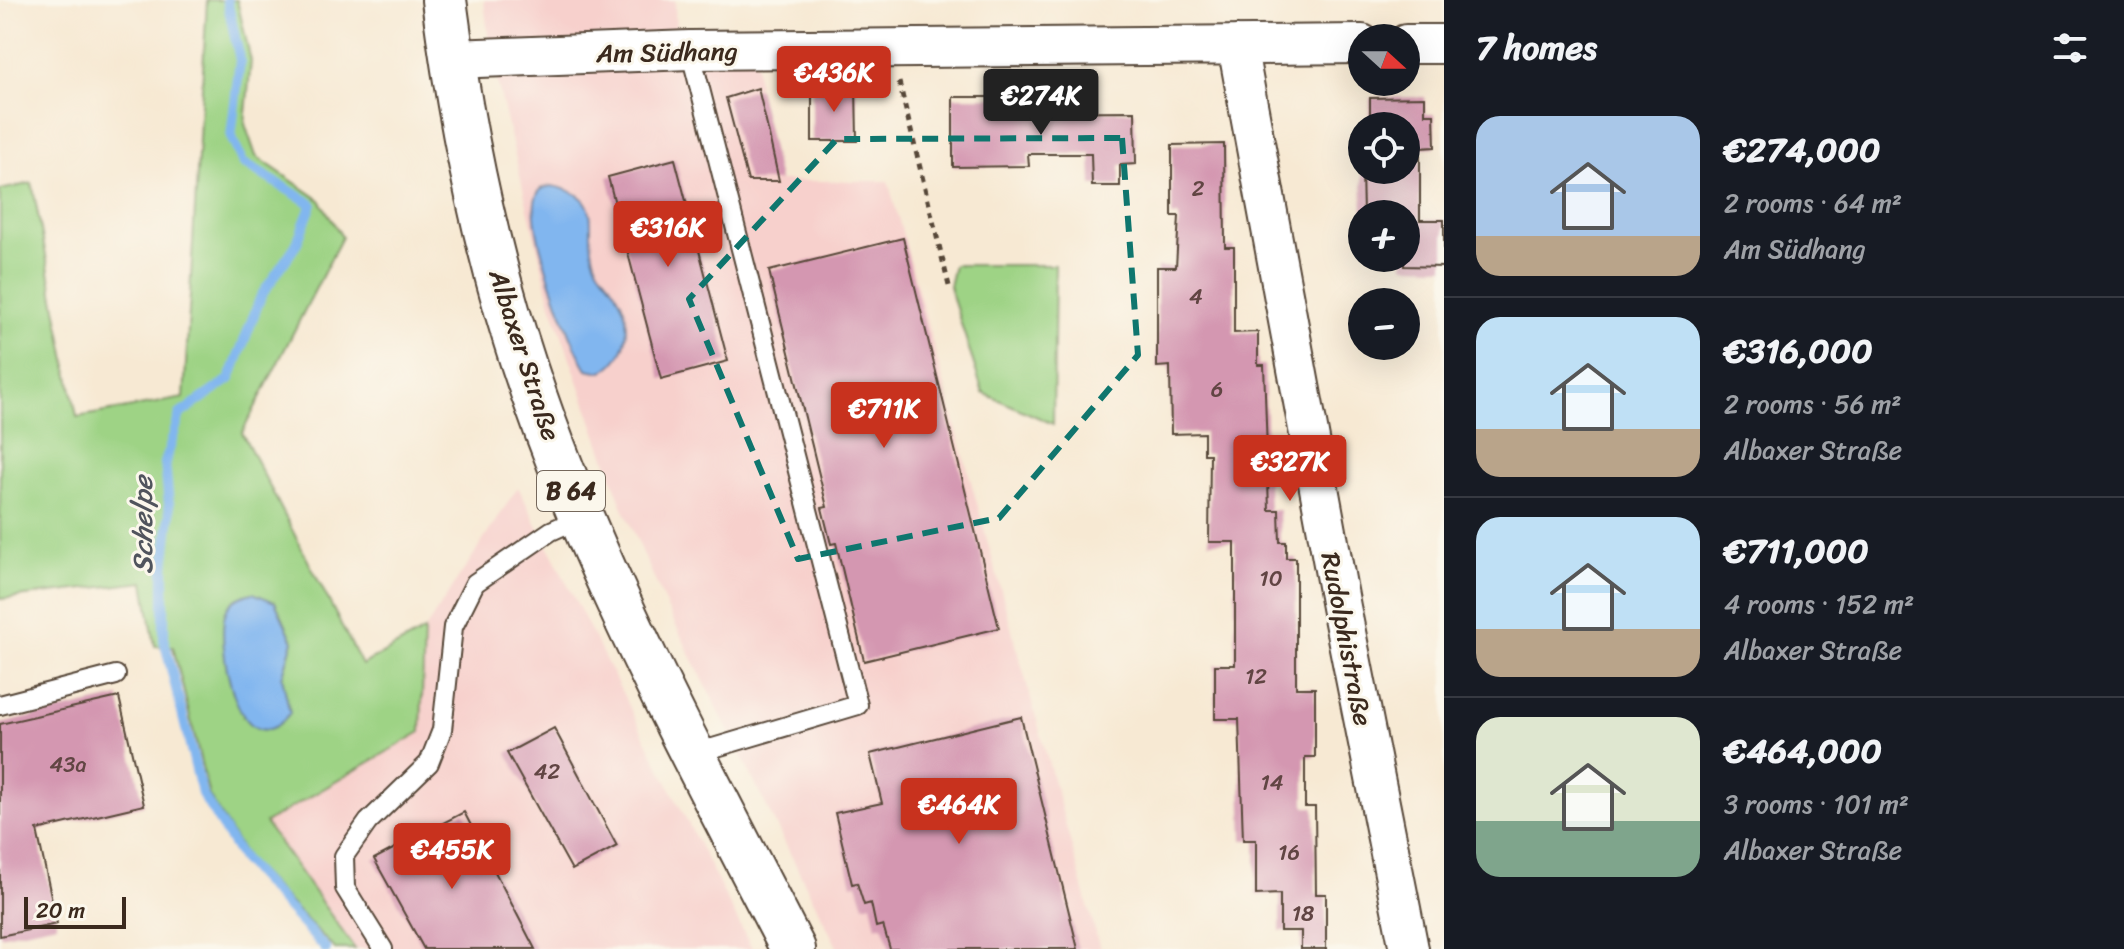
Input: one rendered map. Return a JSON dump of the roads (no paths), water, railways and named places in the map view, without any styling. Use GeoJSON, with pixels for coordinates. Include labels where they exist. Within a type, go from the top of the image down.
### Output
{"type":"FeatureCollection","features":[{"type":"Feature","properties":{"kind":"main road","name":"Albaxer Straße"},"geometry":{"type":"LineString","coordinates":[[444,0],[472,178],[508,316],[582,517],[693,754],[793,949]]}},
{"type":"Feature","properties":{"kind":"street","name":"Am Südhang"},"geometry":{"type":"LineString","coordinates":[[452,59],[690,50],[1348,44]]}},
{"type":"Feature","properties":{"kind":"street"},"geometry":{"type":"LineString","coordinates":[[1420,44],[1444,44]]}},
{"type":"Feature","properties":{"kind":"street","name":"Rudolphistraße"},"geometry":{"type":"LineString","coordinates":[[1237,45],[1338,592],[1409,949]]}},
{"type":"Feature","properties":{"kind":"lane"},"geometry":{"type":"LineString","coordinates":[[690,50],[858,705],[693,754]]}},
{"type":"Feature","properties":{"kind":"lane"},"geometry":{"type":"LineString","coordinates":[[383,949],[345,888],[344,856],[368,822],[429,763],[442,730],[453,627],[475,583],[551,531],[582,517]]}},
{"type":"Feature","properties":{"kind":"lane"},"geometry":{"type":"LineString","coordinates":[[0,705],[116,675]]}},
{"type":"Feature","properties":{"kind":"water"},"geometry":{"type":"Polygon","coordinates":[[[552,186],[570,191],[588,206],[595,261],[616,292],[625,314],[624,347],[612,365],[602,372],[587,369],[579,355],[560,310],[543,255],[535,209],[538,193],[552,186]]]}},
{"type":"Feature","properties":{"kind":"water"},"geometry":{"type":"Polygon","coordinates":[[[253,593],[275,602],[293,641],[282,677],[290,713],[272,728],[256,728],[244,715],[227,670],[224,623],[227,609],[238,598],[253,593]]]}},
{"type":"Feature","properties":{"kind":"waterway","name":"Schelpe"},"geometry":{"type":"LineString","coordinates":[[227,0],[240,60],[231,137],[243,163],[312,204],[296,245],[261,296],[230,379],[180,414],[165,463],[170,514],[164,569],[164,640],[202,794],[242,859],[326,949]]}}]}
